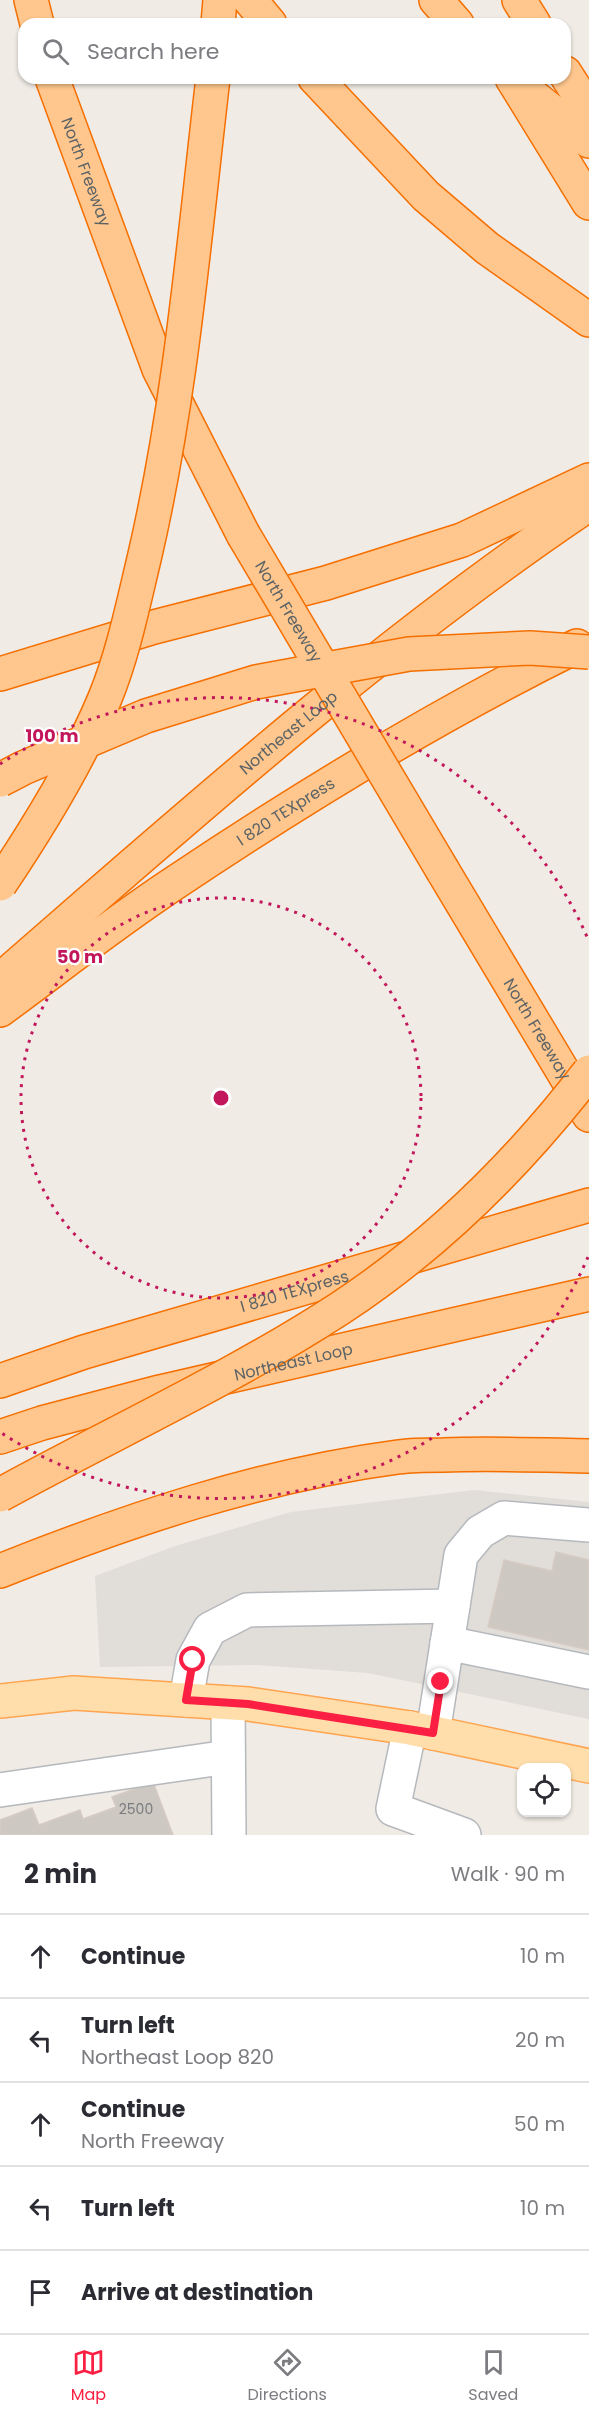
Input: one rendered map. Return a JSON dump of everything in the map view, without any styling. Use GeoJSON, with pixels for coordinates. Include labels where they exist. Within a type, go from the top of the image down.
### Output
{"type":"FeatureCollection","features":[{"type":"Feature","properties":{"kind":"highway"},"geometry":{"type":"LineString","coordinates":[[31,0],[36,18]]}},
{"type":"Feature","properties":{"kind":"highway"},"geometry":{"type":"LineString","coordinates":[[218,18],[220,0]]}},
{"type":"Feature","properties":{"kind":"highway"},"geometry":{"type":"LineString","coordinates":[[250,0],[265,18]]}},
{"type":"Feature","properties":{"kind":"highway"},"geometry":{"type":"LineString","coordinates":[[436,0],[452,18]]}},
{"type":"Feature","properties":{"kind":"highway"},"geometry":{"type":"LineString","coordinates":[[463,0],[474,18]]}},
{"type":"Feature","properties":{"kind":"highway"},"geometry":{"type":"LineString","coordinates":[[519,0],[530,18]]}},
{"type":"Feature","properties":{"kind":"highway"},"geometry":{"type":"LineString","coordinates":[[571,82],[589,111]]}},
{"type":"Feature","properties":{"kind":"highway","name":"North Freeway"},"geometry":{"type":"LineString","coordinates":[[54,84],[159,369],[243,534],[443,871],[578,1076],[589,1115]]}},
{"type":"Feature","properties":{"kind":"highway"},"geometry":{"type":"LineString","coordinates":[[0,884],[35,830],[80,750],[105,698],[129,619],[161,486],[181,350],[212,84]]}},
{"type":"Feature","properties":{"kind":"highway"},"geometry":{"type":"LineString","coordinates":[[321,84],[426,196],[487,248],[589,320]]}},
{"type":"Feature","properties":{"kind":"highway"},"geometry":{"type":"LineString","coordinates":[[516,84],[589,203]]}},
{"type":"Feature","properties":{"kind":"highway"},"geometry":{"type":"LineString","coordinates":[[519,84],[589,141]]}},
{"type":"Feature","properties":{"kind":"highway"},"geometry":{"type":"LineString","coordinates":[[0,674],[154,627],[326,583],[462,540],[589,480]]}},
{"type":"Feature","properties":{"kind":"highway","name":"Northeast Loop"},"geometry":{"type":"LineString","coordinates":[[0,980],[231,779],[352,679],[519,553],[589,504]]}},
{"type":"Feature","properties":{"kind":"highway","name":"I 820 TEXpress"},"geometry":{"type":"LineString","coordinates":[[0,1010],[171,885],[287,810],[412,735],[589,639]]}},
{"type":"Feature","properties":{"kind":"highway"},"geometry":{"type":"LineString","coordinates":[[0,780],[22,768],[146,716],[256,682],[409,654],[530,648],[589,652]]}},
{"type":"Feature","properties":{"kind":"highway"},"geometry":{"type":"LineString","coordinates":[[0,1495],[279,1345],[370,1287],[436,1234],[501,1175],[559,1111],[578,1076]]}},
{"type":"Feature","properties":{"kind":"highway","name":"I 820 TEXpress"},"geometry":{"type":"LineString","coordinates":[[0,1381],[84,1352],[589,1205]]}},
{"type":"Feature","properties":{"kind":"highway","name":"Northeast Loop"},"geometry":{"type":"LineString","coordinates":[[0,1437],[42,1423],[160,1392],[589,1294]]}},
{"type":"Feature","properties":{"kind":"highway"},"geometry":{"type":"LineString","coordinates":[[0,1459],[160,1392]]}},
{"type":"Feature","properties":{"kind":"highway"},"geometry":{"type":"LineString","coordinates":[[0,1571],[59,1547],[196,1501],[319,1470],[400,1456],[487,1453],[589,1456]]}},
{"type":"Feature","properties":{"kind":"main road"},"geometry":{"type":"LineString","coordinates":[[0,1701],[74,1693],[238,1703],[421,1731],[589,1766]]}},
{"type":"Feature","properties":{"kind":"lane"},"geometry":{"type":"LineString","coordinates":[[464,1835],[393,1809],[421,1731],[447,1643],[460,1555],[480,1532],[504,1518],[589,1524]]}},
{"type":"Feature","properties":{"kind":"lane"},"geometry":{"type":"LineString","coordinates":[[186,1700],[193,1660],[210,1629],[247,1610],[453,1606]]}},
{"type":"Feature","properties":{"kind":"lane"},"geometry":{"type":"LineString","coordinates":[[447,1643],[589,1672]]}},
{"type":"Feature","properties":{"kind":"lane"},"geometry":{"type":"LineString","coordinates":[[229,1835],[228,1757],[238,1703]]}},
{"type":"Feature","properties":{"kind":"lane"},"geometry":{"type":"LineString","coordinates":[[0,1790],[228,1757]]}},
{"type":"Feature","properties":{"kind":"shaded area"},"geometry":{"type":"Polygon","coordinates":[[[474,1490],[589,1502],[589,1719],[368,1673],[257,1665],[100,1667],[95,1576],[175,1546],[291,1512],[474,1490]]]}},
{"type":"Feature","properties":{"kind":"building"},"geometry":{"type":"Polygon","coordinates":[[[556,1552],[589,1560],[589,1650],[488,1627],[504,1560],[552,1571],[556,1552]]]}},
{"type":"Feature","properties":{"kind":"building"},"geometry":{"type":"Polygon","coordinates":[[[153,1782],[173,1835],[0,1835],[0,1820],[32,1808],[39,1825],[80,1810],[83,1819],[116,1807],[112,1797],[153,1782]]]}},
{"type":"Feature","properties":{"kind":"route"},"geometry":{"type":"LineString","coordinates":[[193,1660],[186,1700],[248,1704],[433,1733],[441,1682]]}}]}
